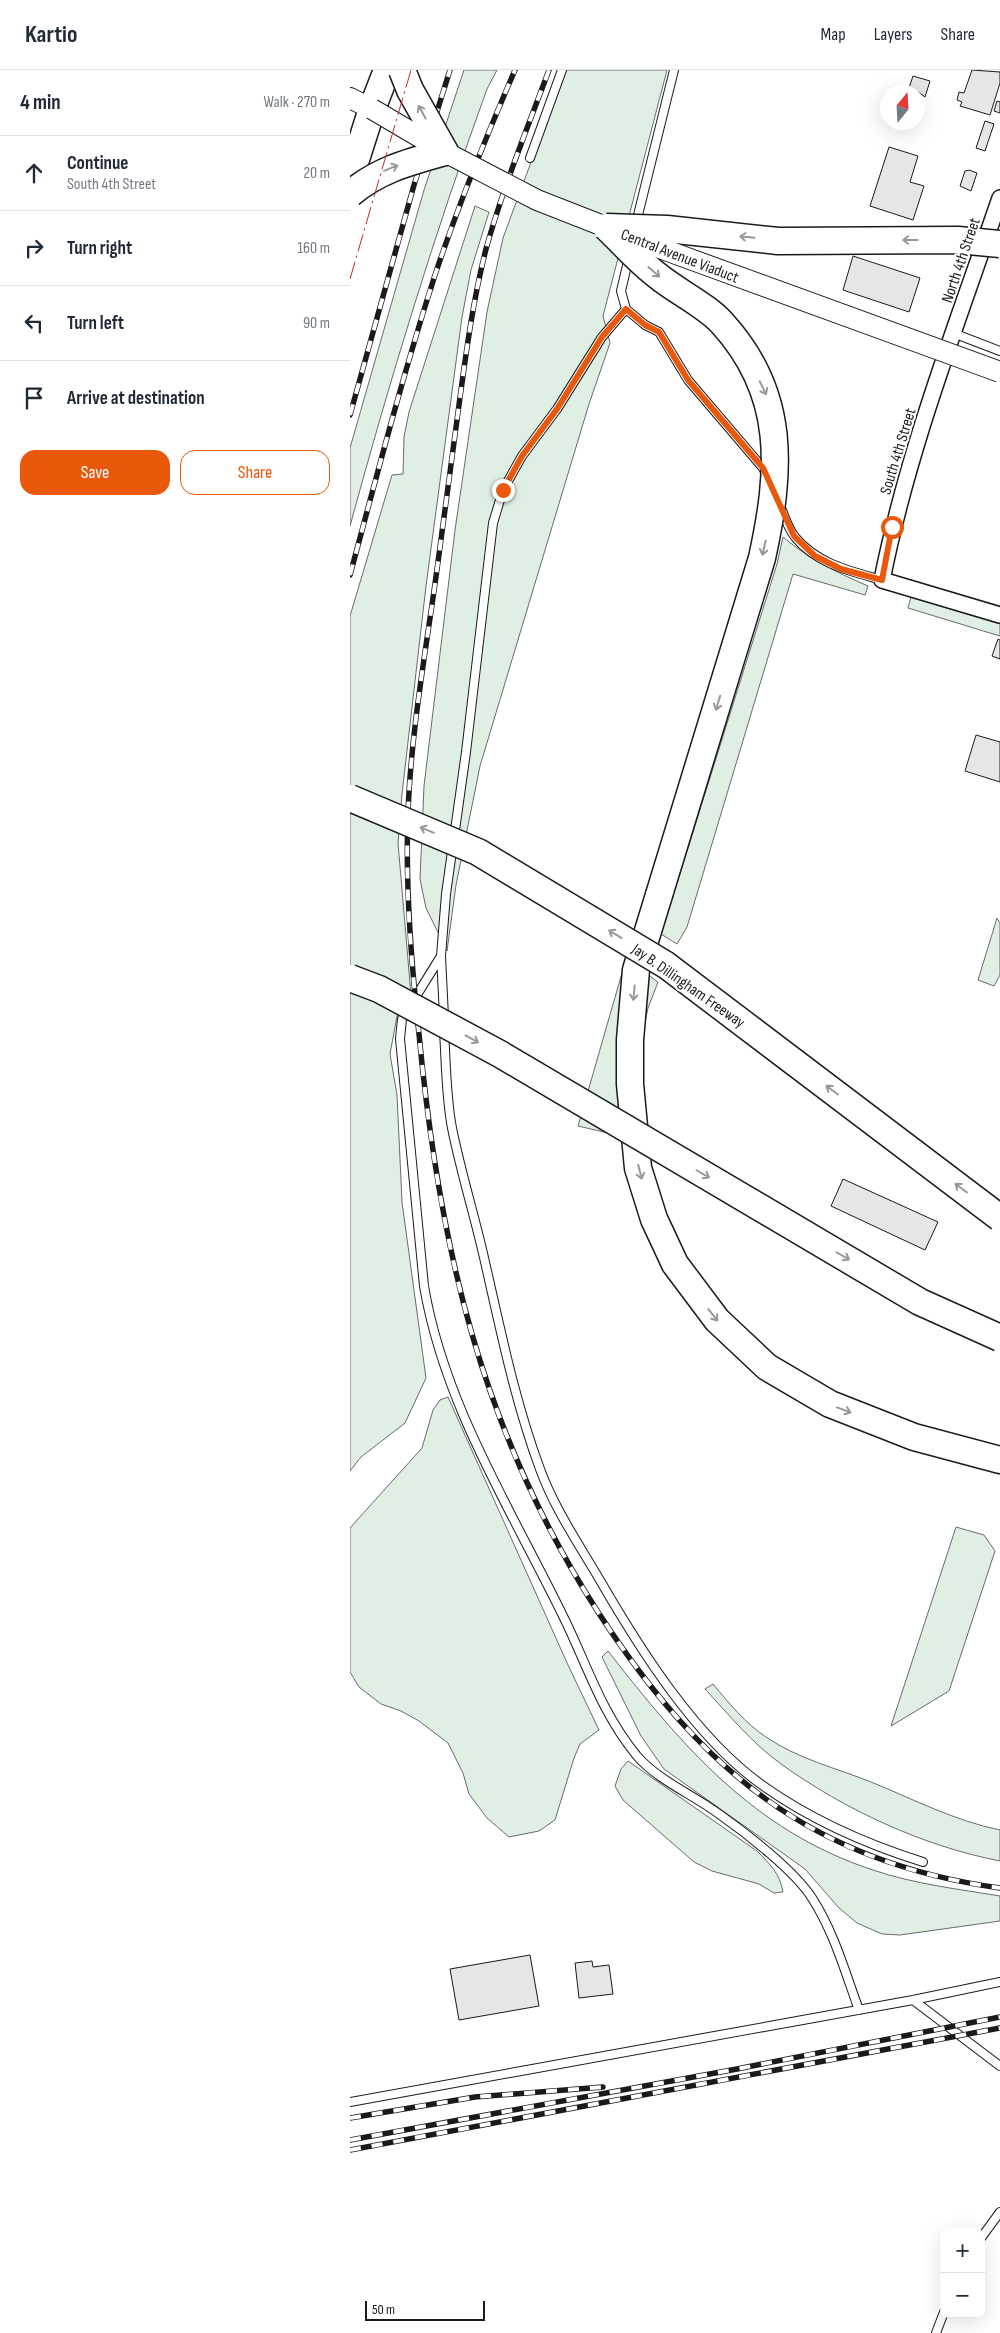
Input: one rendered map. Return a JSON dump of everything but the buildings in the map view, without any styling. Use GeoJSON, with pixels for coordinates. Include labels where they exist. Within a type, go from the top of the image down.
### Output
{"type":"FeatureCollection","features":[{"type":"Feature","properties":{"kind":"highway"},"geometry":{"type":"LineString","coordinates":[[350,178],[361,103],[387,70]]}},
{"type":"Feature","properties":{"kind":"highway"},"geometry":{"type":"LineString","coordinates":[[350,194],[366,180],[390,168],[444,152],[410,90],[402,70]]}},
{"type":"Feature","properties":{"kind":"highway"},"geometry":{"type":"LineString","coordinates":[[606,227],[666,229],[778,241],[958,240],[1000,244]]}},
{"type":"Feature","properties":{"kind":"highway"},"geometry":{"type":"LineString","coordinates":[[606,227],[656,275],[721,322],[744,351],[767,397],[776,446],[771,517],[762,558],[636,970],[630,1040],[630,1084],[638,1168],[654,1218],[675,1264],[717,1320],[767,1367],[830,1404],[914,1437],[1000,1460]]}},
{"type":"Feature","properties":{"kind":"highway","name":"Jay B. Dillingham Freeway"},"geometry":{"type":"LineString","coordinates":[[350,798],[478,852],[666,965],[1000,1218]]}},
{"type":"Feature","properties":{"kind":"highway"},"geometry":{"type":"LineString","coordinates":[[350,978],[379,989],[500,1054],[920,1302],[1000,1338]]}},
{"type":"Feature","properties":{"kind":"main road","name":"Central Avenue Viaduct"},"geometry":{"type":"LineString","coordinates":[[361,103],[444,152],[537,200],[1000,372]]}},
{"type":"Feature","properties":{"kind":"street","name":"North 4th Street"},"geometry":{"type":"LineString","coordinates":[[953,333],[1000,198]]}},
{"type":"Feature","properties":{"kind":"street","name":"South 4th Street"},"geometry":{"type":"LineString","coordinates":[[882,580],[892,527],[908,471],[953,333]]}},
{"type":"Feature","properties":{"kind":"street"},"geometry":{"type":"LineString","coordinates":[[882,580],[1000,615]]}},
{"type":"Feature","properties":{"kind":"lane"},"geometry":{"type":"LineString","coordinates":[[530,158],[562,70]]}},
{"type":"Feature","properties":{"kind":"lane"},"geometry":{"type":"LineString","coordinates":[[674,70],[621,291],[626,309],[645,325],[659,332],[688,380],[763,468],[794,536],[815,556],[841,569],[882,580]]}},
{"type":"Feature","properties":{"kind":"lane"},"geometry":{"type":"LineString","coordinates":[[626,309],[602,337],[557,409],[522,456],[503,490],[496,515],[446,894],[441,956],[452,1126],[514,1390],[541,1472],[569,1527],[658,1673],[701,1726],[734,1762],[761,1784],[831,1826],[881,1849],[923,1862]]}},
{"type":"Feature","properties":{"kind":"lane"},"geometry":{"type":"LineString","coordinates":[[953,333],[1000,351]]}},
{"type":"Feature","properties":{"kind":"lane"},"geometry":{"type":"LineString","coordinates":[[441,956],[402,1019],[400,1039],[424,1286],[430,1322],[455,1394],[485,1460],[566,1620],[601,1703],[638,1757],[659,1775],[718,1813],[753,1840],[811,1896],[830,1929],[859,2010]]}},
{"type":"Feature","properties":{"kind":"lane"},"geometry":{"type":"LineString","coordinates":[[350,2102],[859,2010],[1000,1982]]}},
{"type":"Feature","properties":{"kind":"lane"},"geometry":{"type":"LineString","coordinates":[[913,2000],[1000,2066]]}},
{"type":"Feature","properties":{"kind":"lane"},"geometry":{"type":"LineString","coordinates":[[985,2233],[1000,2212]]}},
{"type":"Feature","properties":{"kind":"lane"},"geometry":{"type":"LineString","coordinates":[[936,2333],[942,2318]]}},
{"type":"Feature","properties":{"kind":"green space"},"geometry":{"type":"Polygon","coordinates":[[[464,70],[497,70],[487,89],[431,251],[397,361],[350,526],[350,448],[424,190],[464,70]]]}},
{"type":"Feature","properties":{"kind":"green space"},"geometry":{"type":"Polygon","coordinates":[[[565,70],[667,70],[603,316],[610,343],[589,404],[480,766],[456,885],[447,951],[426,908],[420,879],[424,786],[455,530],[487,312],[503,238],[565,70]]]}},
{"type":"Feature","properties":{"kind":"green space"},"geometry":{"type":"Polygon","coordinates":[[[475,206],[489,212],[471,270],[462,317],[426,586],[398,843],[411,995],[397,1016],[390,1054],[397,1095],[402,1202],[426,1378],[405,1423],[361,1457],[350,1471],[350,616],[392,475],[403,474],[404,437],[409,412],[475,206]]]}},
{"type":"Feature","properties":{"kind":"green space"},"geometry":{"type":"Polygon","coordinates":[[[783,537],[824,565],[868,586],[865,595],[793,574],[687,927],[677,944],[661,934],[777,564],[783,537]]]}},
{"type":"Feature","properties":{"kind":"green space"},"geometry":{"type":"Polygon","coordinates":[[[911,597],[1000,624],[1000,636],[908,608],[911,597]]]}},
{"type":"Feature","properties":{"kind":"green space"},"geometry":{"type":"Polygon","coordinates":[[[997,918],[1000,923],[1000,975],[994,986],[978,980],[997,918]]]}},
{"type":"Feature","properties":{"kind":"green space"},"geometry":{"type":"Polygon","coordinates":[[[626,959],[658,982],[648,1008],[621,1136],[578,1126],[626,959]]]}},
{"type":"Feature","properties":{"kind":"green space"},"geometry":{"type":"Polygon","coordinates":[[[448,1397],[599,1730],[580,1744],[555,1820],[539,1831],[509,1837],[487,1818],[469,1794],[463,1773],[448,1743],[419,1721],[401,1711],[381,1704],[359,1687],[350,1672],[350,1528],[422,1448],[433,1410],[440,1400],[448,1397]]]}},
{"type":"Feature","properties":{"kind":"green space"},"geometry":{"type":"Polygon","coordinates":[[[956,1527],[984,1535],[995,1551],[949,1691],[891,1726],[956,1527]]]}},
{"type":"Feature","properties":{"kind":"green space"},"geometry":{"type":"Polygon","coordinates":[[[608,1651],[664,1720],[693,1752],[724,1782],[757,1809],[792,1833],[831,1853],[873,1870],[920,1883],[1000,1896],[1000,1921],[900,1935],[882,1934],[857,1923],[839,1908],[805,1869],[664,1769],[641,1736],[602,1657],[608,1651]]]}},
{"type":"Feature","properties":{"kind":"green space"},"geometry":{"type":"Polygon","coordinates":[[[713,1684],[751,1726],[778,1745],[817,1763],[871,1782],[934,1809],[1000,1830],[1000,1861],[942,1846],[914,1836],[858,1811],[806,1781],[770,1756],[741,1728],[705,1689],[713,1684]]]}},
{"type":"Feature","properties":{"kind":"green space"},"geometry":{"type":"Polygon","coordinates":[[[628,1761],[757,1851],[777,1875],[783,1892],[774,1893],[759,1884],[712,1871],[694,1862],[623,1800],[615,1786],[621,1769],[628,1761]]]}},
{"type":"Feature","properties":{"kind":"railway"},"geometry":{"type":"LineString","coordinates":[[350,415],[414,185],[450,70]]}},
{"type":"Feature","properties":{"kind":"railway"},"geometry":{"type":"LineString","coordinates":[[350,575],[401,387],[435,275],[453,223],[515,70]]}},
{"type":"Feature","properties":{"kind":"railway"},"geometry":{"type":"LineString","coordinates":[[549,70],[500,204],[486,249],[477,288],[464,366],[420,687],[412,750],[408,813],[409,924],[413,979],[428,1112],[439,1188],[454,1262],[472,1335],[495,1405],[523,1475],[558,1544],[598,1612],[637,1668],[677,1718],[720,1761],[766,1799],[816,1831],[871,1856],[932,1875],[1000,1888]]}},
{"type":"Feature","properties":{"kind":"railway"},"geometry":{"type":"LineString","coordinates":[[350,2140],[737,2069],[1000,2017]]}},
{"type":"Feature","properties":{"kind":"railway"},"geometry":{"type":"LineString","coordinates":[[350,2150],[1000,2028]]}},
{"type":"Feature","properties":{"kind":"railway"},"geometry":{"type":"LineString","coordinates":[[350,2118],[475,2097],[603,2087]]}},
{"type":"Feature","properties":{"kind":"power"},"geometry":{"type":"LineString","coordinates":[[350,279],[411,70]]}},
{"type":"Feature","properties":{"kind":"route"},"geometry":{"type":"LineString","coordinates":[[503,490],[522,456],[557,409],[602,337],[626,309],[645,325],[659,332],[673,352],[688,380],[763,468],[794,536],[815,556],[841,569],[882,580],[892,527]]}}]}
